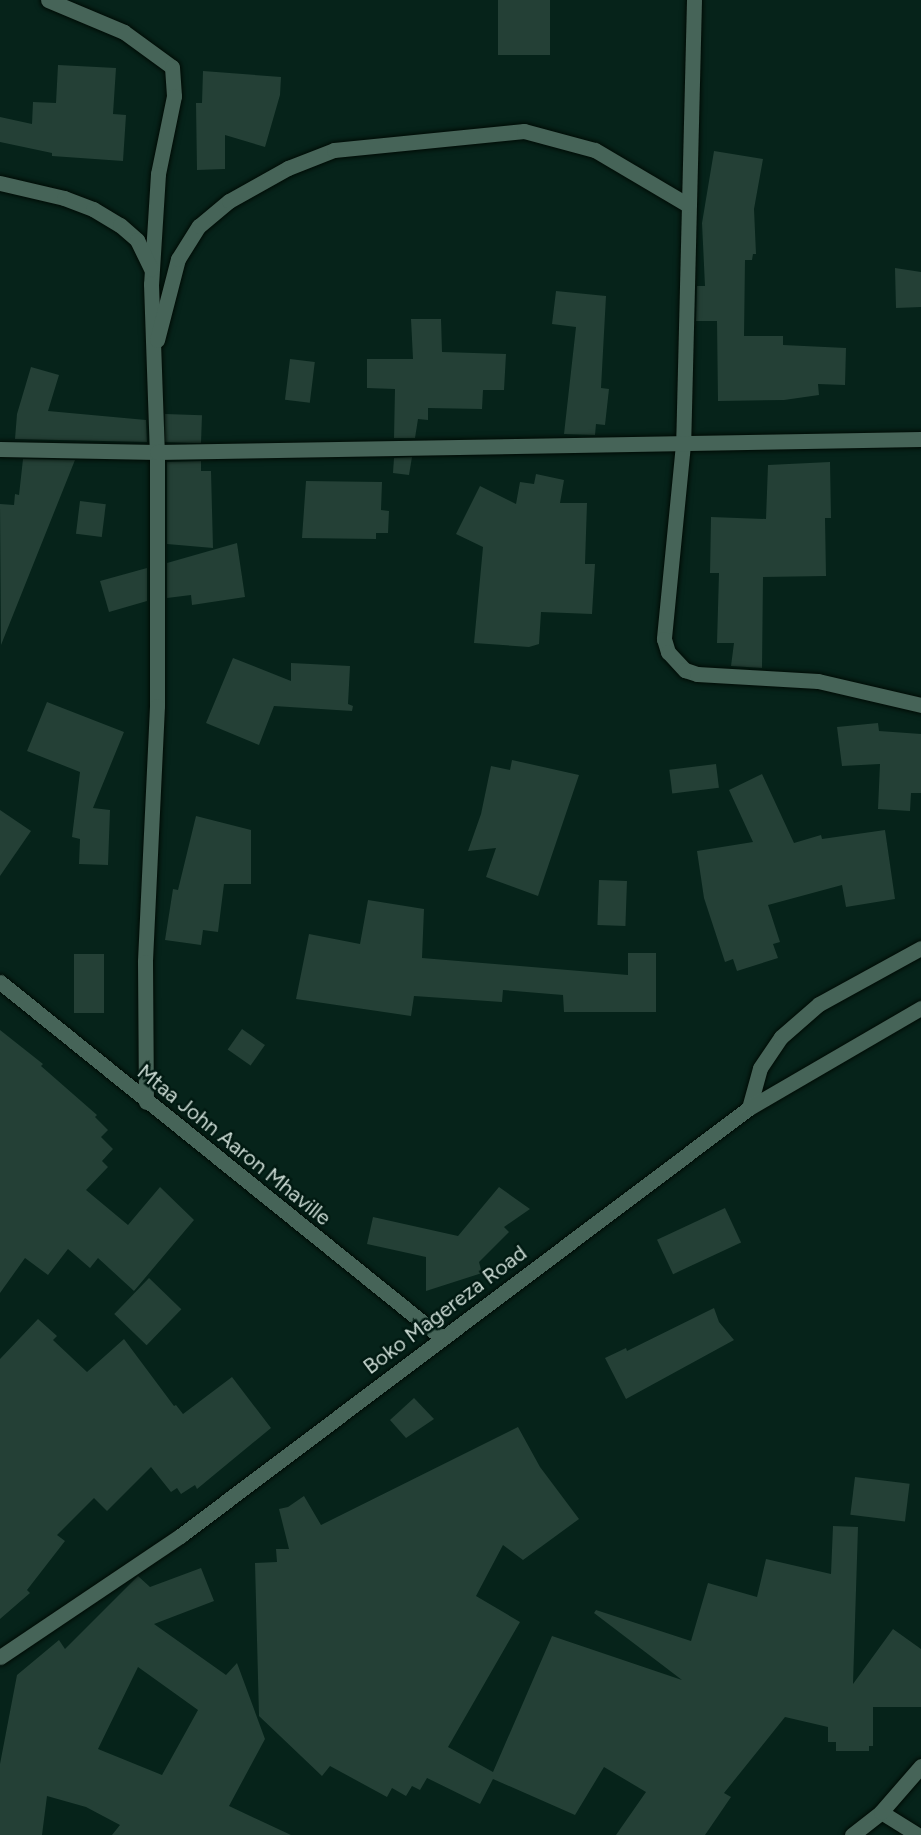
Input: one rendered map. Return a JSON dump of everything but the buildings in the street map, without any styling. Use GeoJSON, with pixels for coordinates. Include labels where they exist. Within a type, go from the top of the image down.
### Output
{"type":"FeatureCollection","features":[{"type":"Feature","properties":{"kind":"street"},"geometry":{"type":"LineString","coordinates":[[48,0],[124,32],[172,67],[174,96],[158,174],[153,272],[157,452],[157,706],[145,962],[146,1102]]}},
{"type":"Feature","properties":{"kind":"street"},"geometry":{"type":"LineString","coordinates":[[694,0],[683,444],[664,639],[675,662],[697,674],[818,681],[921,705]]}},
{"type":"Feature","properties":{"kind":"street"},"geometry":{"type":"LineString","coordinates":[[153,352],[178,259],[199,226],[229,201],[288,168],[334,150],[524,131],[596,150],[688,205]]}},
{"type":"Feature","properties":{"kind":"street"},"geometry":{"type":"LineString","coordinates":[[0,183],[64,198],[93,209],[120,225],[137,240],[153,272]]}},
{"type":"Feature","properties":{"kind":"street"},"geometry":{"type":"LineString","coordinates":[[0,449],[157,452],[921,439]]}},
{"type":"Feature","properties":{"kind":"street"},"geometry":{"type":"LineString","coordinates":[[748,1108],[760,1068],[781,1037],[819,1004],[921,948]]}},
{"type":"Feature","properties":{"kind":"street","name":"Mtaa John Aaron Mhaville"},"geometry":{"type":"LineString","coordinates":[[0,982],[146,1102],[442,1338]]}},
{"type":"Feature","properties":{"kind":"street","name":"Boko Magereza Road"},"geometry":{"type":"LineString","coordinates":[[0,1657],[180,1536],[748,1108],[921,1008]]}},
{"type":"Feature","properties":{"kind":"street"},"geometry":{"type":"LineString","coordinates":[[852,1835],[881,1812],[921,1766]]}},
{"type":"Feature","properties":{"kind":"street"},"geometry":{"type":"LineString","coordinates":[[881,1812],[918,1835]]}}]}
